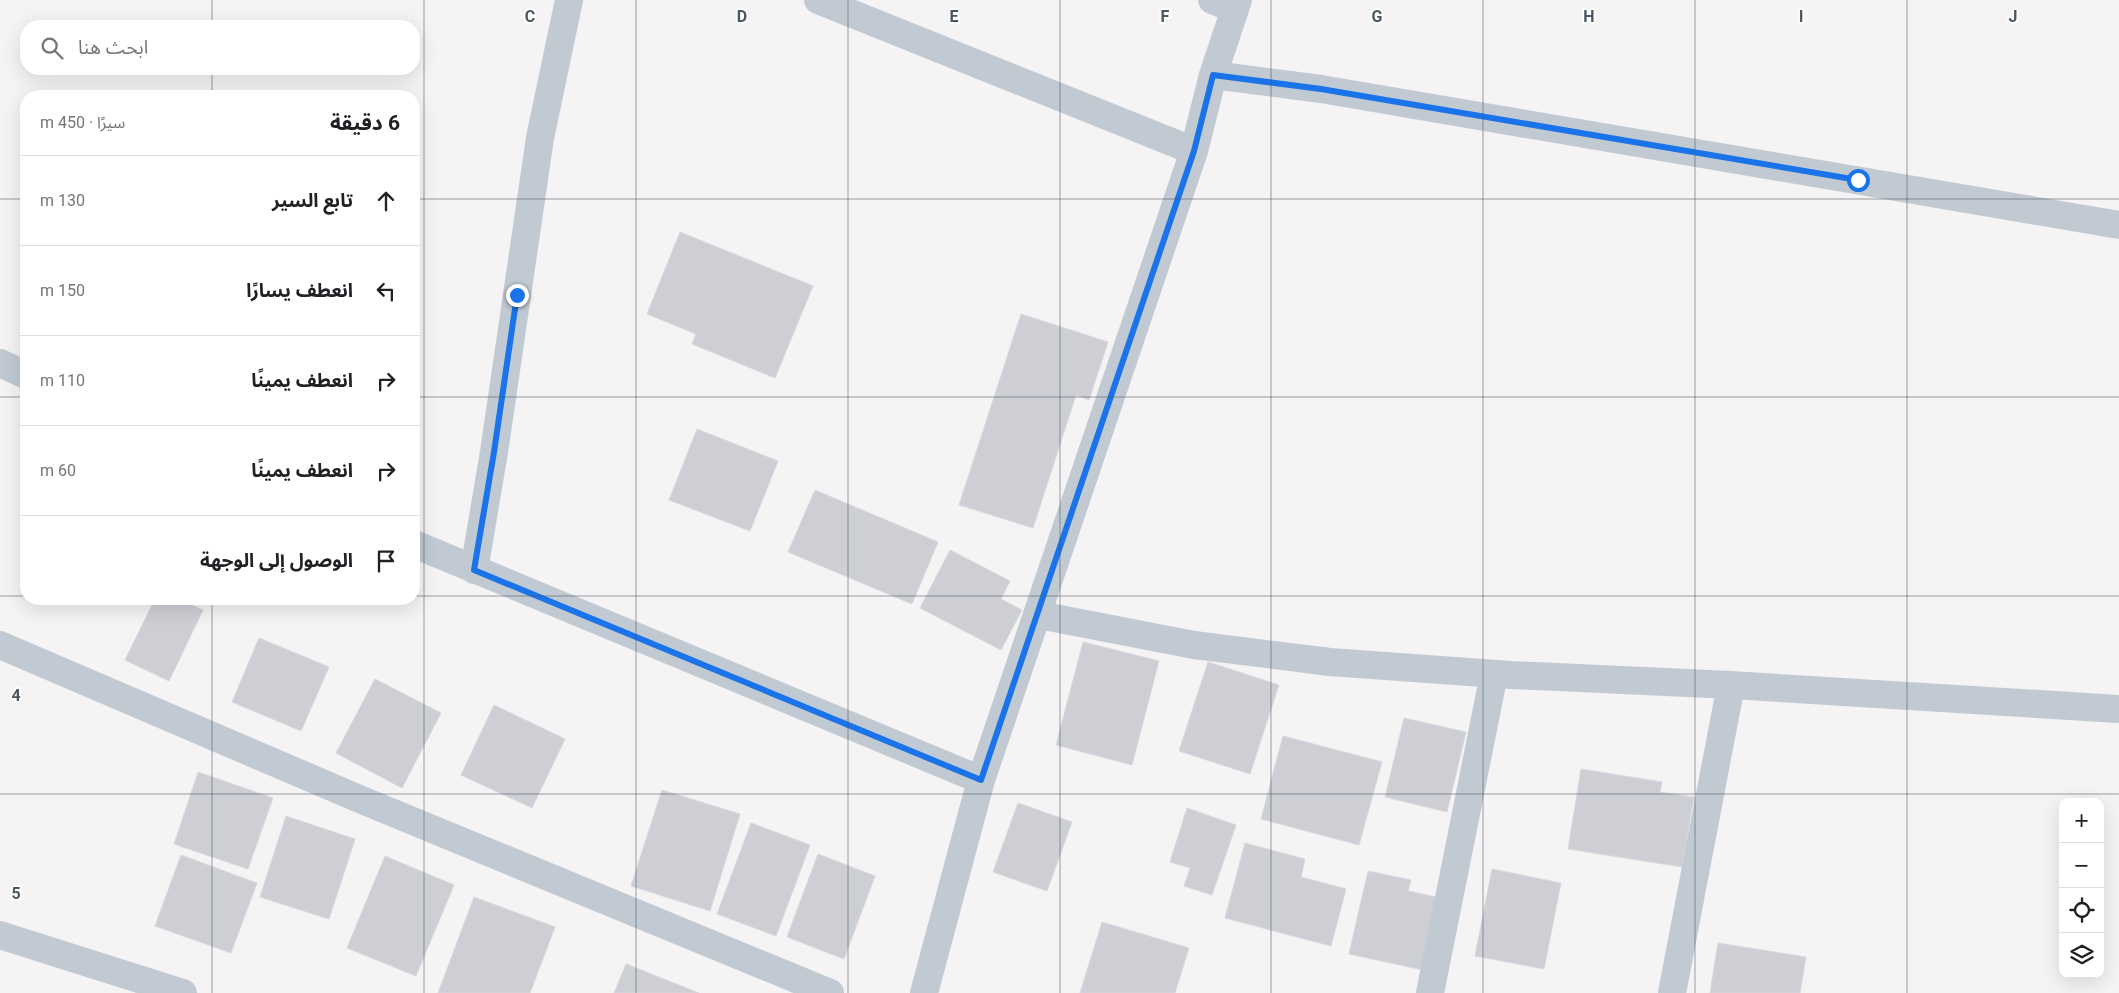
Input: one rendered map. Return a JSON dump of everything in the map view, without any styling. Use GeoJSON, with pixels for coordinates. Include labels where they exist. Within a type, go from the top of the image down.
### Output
{"type":"FeatureCollection","features":[{"type":"Feature","properties":{"kind":"street"},"geometry":{"type":"LineString","coordinates":[[474,570],[494,452],[540,138],[569,0]]}},
{"type":"Feature","properties":{"kind":"street"},"geometry":{"type":"LineString","coordinates":[[818,0],[1194,151]]}},
{"type":"Feature","properties":{"kind":"street"},"geometry":{"type":"LineString","coordinates":[[924,993],[981,780],[1039,615],[1194,151],[1213,75],[1228,3]]}},
{"type":"Feature","properties":{"kind":"street"},"geometry":{"type":"LineString","coordinates":[[1213,75],[1321,89],[2119,225]]}},
{"type":"Feature","properties":{"kind":"street"},"geometry":{"type":"LineString","coordinates":[[0,363],[20,372]]}},
{"type":"Feature","properties":{"kind":"street"},"geometry":{"type":"LineString","coordinates":[[420,547],[981,780]]}},
{"type":"Feature","properties":{"kind":"street"},"geometry":{"type":"LineString","coordinates":[[1039,615],[1194,645],[1330,662],[1494,674],[1731,685],[2119,709]]}},
{"type":"Feature","properties":{"kind":"street"},"geometry":{"type":"LineString","coordinates":[[0,645],[348,794],[830,993]]}},
{"type":"Feature","properties":{"kind":"street"},"geometry":{"type":"LineString","coordinates":[[1430,993],[1494,674]]}},
{"type":"Feature","properties":{"kind":"street"},"geometry":{"type":"LineString","coordinates":[[1672,993],[1731,685]]}},
{"type":"Feature","properties":{"kind":"street"},"geometry":{"type":"LineString","coordinates":[[0,935],[183,993]]}},
{"type":"Feature","properties":{"kind":"building"},"geometry":{"type":"Polygon","coordinates":[[[680,232],[813,286],[775,378],[692,344],[696,334],[647,314],[680,232]]]}},
{"type":"Feature","properties":{"kind":"building"},"geometry":{"type":"Polygon","coordinates":[[[1021,314],[1108,342],[1089,400],[1076,395],[1033,528],[959,505],[1021,314]]]}},
{"type":"Feature","properties":{"kind":"building"},"geometry":{"type":"Polygon","coordinates":[[[697,429],[778,461],[750,531],[669,500],[697,429]]]}},
{"type":"Feature","properties":{"kind":"building"},"geometry":{"type":"Polygon","coordinates":[[[815,490],[938,542],[912,604],[788,552],[815,490]]]}},
{"type":"Feature","properties":{"kind":"building"},"geometry":{"type":"Polygon","coordinates":[[[950,550],[1010,581],[1001,599],[1022,610],[1001,650],[920,608],[950,550]]]}},
{"type":"Feature","properties":{"kind":"building"},"geometry":{"type":"Polygon","coordinates":[[[152,605],[192,605],[203,610],[169,681],[125,660],[152,605]]]}},
{"type":"Feature","properties":{"kind":"building"},"geometry":{"type":"Polygon","coordinates":[[[259,638],[329,667],[301,731],[232,702],[259,638]]]}},
{"type":"Feature","properties":{"kind":"building"},"geometry":{"type":"Polygon","coordinates":[[[1083,642],[1159,661],[1132,765],[1056,745],[1083,642]]]}},
{"type":"Feature","properties":{"kind":"building"},"geometry":{"type":"Polygon","coordinates":[[[1208,662],[1279,685],[1250,774],[1179,751],[1208,662]]]}},
{"type":"Feature","properties":{"kind":"building"},"geometry":{"type":"Polygon","coordinates":[[[375,679],[441,713],[402,788],[336,753],[375,679]]]}},
{"type":"Feature","properties":{"kind":"building"},"geometry":{"type":"Polygon","coordinates":[[[494,705],[565,739],[532,808],[461,775],[494,705]]]}},
{"type":"Feature","properties":{"kind":"building"},"geometry":{"type":"Polygon","coordinates":[[[1404,718],[1466,732],[1447,812],[1385,797],[1404,718]]]}},
{"type":"Feature","properties":{"kind":"building"},"geometry":{"type":"Polygon","coordinates":[[[1283,736],[1382,762],[1359,845],[1261,819],[1283,736]]]}},
{"type":"Feature","properties":{"kind":"building"},"geometry":{"type":"Polygon","coordinates":[[[1581,769],[1662,782],[1660,792],[1694,797],[1682,867],[1568,849],[1581,769]]]}},
{"type":"Feature","properties":{"kind":"building"},"geometry":{"type":"Polygon","coordinates":[[[198,772],[273,798],[248,869],[174,844],[198,772]]]}},
{"type":"Feature","properties":{"kind":"building"},"geometry":{"type":"Polygon","coordinates":[[[662,790],[740,814],[710,911],[631,886],[662,790]]]}},
{"type":"Feature","properties":{"kind":"building"},"geometry":{"type":"Polygon","coordinates":[[[1018,803],[1072,822],[1047,891],[993,872],[1018,803]]]}},
{"type":"Feature","properties":{"kind":"building"},"geometry":{"type":"Polygon","coordinates":[[[1187,808],[1236,825],[1212,895],[1184,886],[1190,868],[1170,862],[1187,808]]]}},
{"type":"Feature","properties":{"kind":"building"},"geometry":{"type":"Polygon","coordinates":[[[286,816],[355,839],[329,919],[260,897],[286,816]]]}},
{"type":"Feature","properties":{"kind":"building"},"geometry":{"type":"Polygon","coordinates":[[[751,823],[810,845],[776,936],[717,914],[751,823]]]}},
{"type":"Feature","properties":{"kind":"building"},"geometry":{"type":"Polygon","coordinates":[[[1245,843],[1305,859],[1301,877],[1346,889],[1331,946],[1225,918],[1245,843]]]}},
{"type":"Feature","properties":{"kind":"building"},"geometry":{"type":"Polygon","coordinates":[[[818,854],[875,876],[844,959],[787,937],[818,854]]]}},
{"type":"Feature","properties":{"kind":"building"},"geometry":{"type":"Polygon","coordinates":[[[181,855],[257,883],[231,953],[155,926],[181,855]]]}},
{"type":"Feature","properties":{"kind":"building"},"geometry":{"type":"Polygon","coordinates":[[[385,856],[454,885],[416,976],[347,948],[385,856]]]}},
{"type":"Feature","properties":{"kind":"building"},"geometry":{"type":"Polygon","coordinates":[[[1492,869],[1561,883],[1544,969],[1475,956],[1492,869]]]}},
{"type":"Feature","properties":{"kind":"building"},"geometry":{"type":"Polygon","coordinates":[[[1368,871],[1411,880],[1408,891],[1440,898],[1423,970],[1349,954],[1368,871]]]}},
{"type":"Feature","properties":{"kind":"building"},"geometry":{"type":"Polygon","coordinates":[[[474,897],[555,927],[530,993],[438,993],[474,897]]]}},
{"type":"Feature","properties":{"kind":"building"},"geometry":{"type":"Polygon","coordinates":[[[1102,922],[1189,948],[1175,993],[1080,993],[1102,922]]]}},
{"type":"Feature","properties":{"kind":"building"},"geometry":{"type":"Polygon","coordinates":[[[1718,943],[1806,957],[1800,993],[1710,993],[1718,943]]]}},
{"type":"Feature","properties":{"kind":"building"},"geometry":{"type":"Polygon","coordinates":[[[626,964],[699,993],[614,993],[626,964]]]}},
{"type":"Feature","properties":{"kind":"route"},"geometry":{"type":"LineString","coordinates":[[517,295],[494,452],[474,570],[981,780],[1039,615],[1194,151],[1213,75],[1321,89],[1858,180]]}}]}
